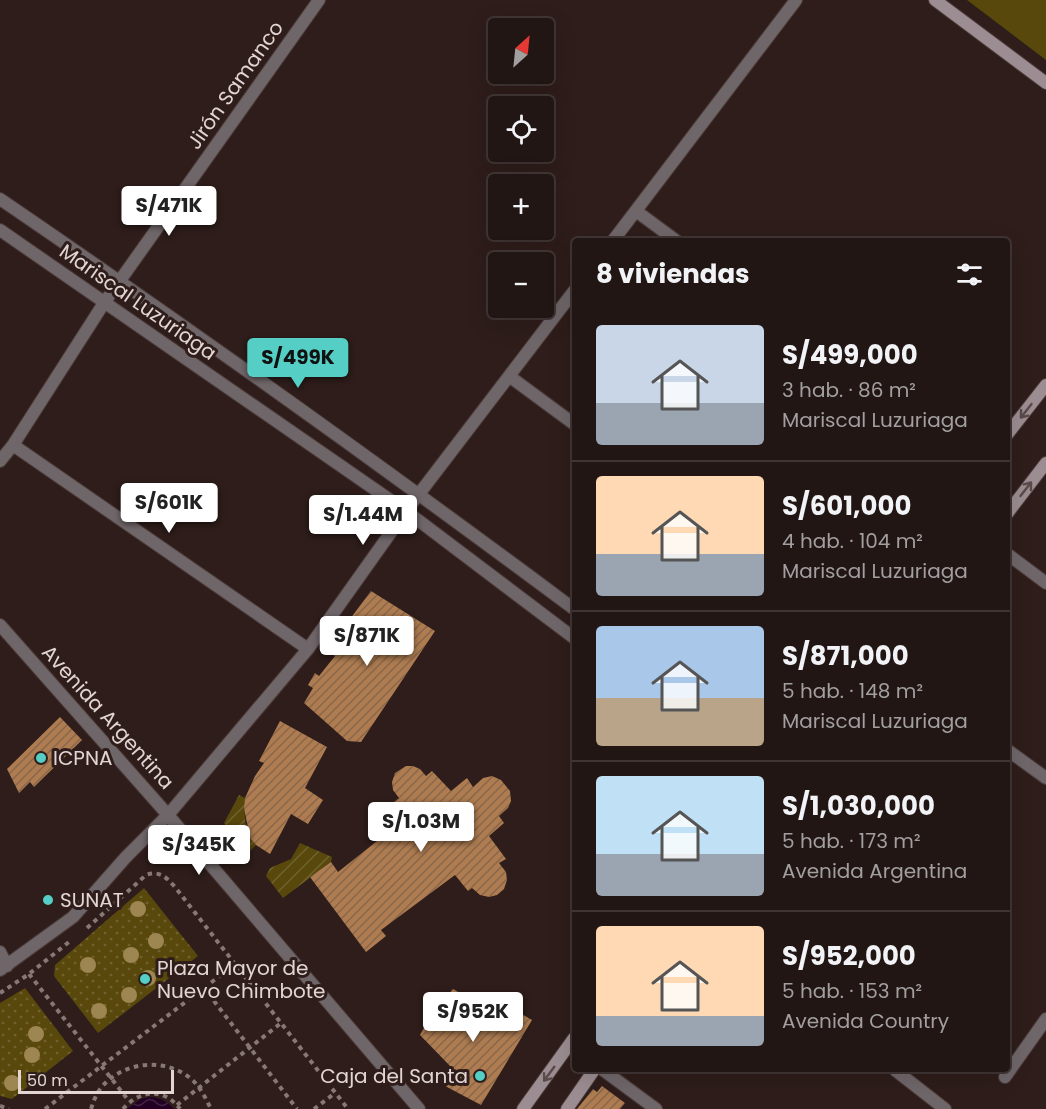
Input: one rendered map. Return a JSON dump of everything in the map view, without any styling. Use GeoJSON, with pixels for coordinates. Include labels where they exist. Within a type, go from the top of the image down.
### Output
{"type":"FeatureCollection","features":[{"type":"Feature","properties":{"kind":"main road"},"geometry":{"type":"LineString","coordinates":[[935,0],[1046,83]]}},
{"type":"Feature","properties":{"kind":"main road"},"geometry":{"type":"LineString","coordinates":[[1010,431],[1046,385]]}},
{"type":"Feature","properties":{"kind":"main road"},"geometry":{"type":"LineString","coordinates":[[1010,509],[1046,463]]}},
{"type":"Feature","properties":{"kind":"main road"},"geometry":{"type":"LineString","coordinates":[[524,1109],[572,1041]]}},
{"type":"Feature","properties":{"kind":"main road"},"geometry":{"type":"LineString","coordinates":[[567,1109],[593,1072]]}},
{"type":"Feature","properties":{"kind":"street","name":"Jirón Samanco"},"geometry":{"type":"LineString","coordinates":[[0,461],[119,280],[320,0]]}},
{"type":"Feature","properties":{"kind":"street"},"geometry":{"type":"LineString","coordinates":[[615,238],[796,0]]}},
{"type":"Feature","properties":{"kind":"street","name":"Mariscal Luzuriaga"},"geometry":{"type":"LineString","coordinates":[[0,199],[119,280],[419,494],[572,608]]}},
{"type":"Feature","properties":{"kind":"street"},"geometry":{"type":"LineString","coordinates":[[636,211],[673,238]]}},
{"type":"Feature","properties":{"kind":"street","name":"Mariscal Luzuriaga"},"geometry":{"type":"LineString","coordinates":[[0,230],[406,511],[572,636]]}},
{"type":"Feature","properties":{"kind":"street"},"geometry":{"type":"LineString","coordinates":[[0,952],[4,968],[73,917],[126,856],[168,815],[308,649],[406,511],[572,294]]}},
{"type":"Feature","properties":{"kind":"street"},"geometry":{"type":"LineString","coordinates":[[509,376],[572,422]]}},
{"type":"Feature","properties":{"kind":"street"},"geometry":{"type":"LineString","coordinates":[[13,444],[308,649]]}},
{"type":"Feature","properties":{"kind":"street"},"geometry":{"type":"LineString","coordinates":[[1010,556],[1046,583]]}},
{"type":"Feature","properties":{"kind":"street","name":"Avenida Argentina"},"geometry":{"type":"LineString","coordinates":[[0,625],[168,815],[419,1109]]}},
{"type":"Feature","properties":{"kind":"street"},"geometry":{"type":"LineString","coordinates":[[1010,752],[1046,778]]}},
{"type":"Feature","properties":{"kind":"street"},"geometry":{"type":"LineString","coordinates":[[1010,1070],[1046,1019]]}},
{"type":"Feature","properties":{"kind":"street"},"geometry":{"type":"LineString","coordinates":[[606,1072],[656,1109]]}},
{"type":"Feature","properties":{"kind":"street"},"geometry":{"type":"LineString","coordinates":[[898,1072],[945,1109]]}},
{"type":"Feature","properties":{"kind":"street"},"geometry":{"type":"LineString","coordinates":[[1005,1077],[1009,1072]]}},
{"type":"Feature","properties":{"kind":"path"},"geometry":{"type":"LineString","coordinates":[[81,933],[146,875],[159,873],[175,887],[348,1109]]}},
{"type":"Feature","properties":{"kind":"path"},"geometry":{"type":"LineString","coordinates":[[0,993],[29,974],[72,940]]}},
{"type":"Feature","properties":{"kind":"path"},"geometry":{"type":"LineString","coordinates":[[45,1109],[235,964]]}},
{"type":"Feature","properties":{"kind":"path"},"geometry":{"type":"LineString","coordinates":[[29,974],[129,1101]]}},
{"type":"Feature","properties":{"kind":"path"},"geometry":{"type":"LineString","coordinates":[[204,988],[297,1109]]}},
{"type":"Feature","properties":{"kind":"path"},"geometry":{"type":"LineString","coordinates":[[123,1109],[129,1101],[150,1093],[161,1094],[171,1099],[178,1107],[281,1023]]}},
{"type":"Feature","properties":{"kind":"path"},"geometry":{"type":"LineString","coordinates":[[91,1109],[98,1092],[111,1078],[132,1067],[154,1064],[173,1068],[190,1078],[203,1092],[211,1109]]}},
{"type":"Feature","properties":{"kind":"path"},"geometry":{"type":"LineString","coordinates":[[314,1109],[336,1093]]}},
{"type":"Feature","properties":{"kind":"path"},"geometry":{"type":"LineString","coordinates":[[0,1107],[9,1109]]}},
{"type":"Feature","properties":{"kind":"shaded area"},"geometry":{"type":"Polygon","coordinates":[[[967,0],[1046,0],[1046,60],[967,0]]]}},
{"type":"Feature","properties":{"kind":"shaded area"},"geometry":{"type":"Polygon","coordinates":[[[239,795],[245,798],[247,829],[256,845],[248,853],[224,823],[239,795]]]}},
{"type":"Feature","properties":{"kind":"shaded area"},"geometry":{"type":"Polygon","coordinates":[[[300,843],[332,857],[331,862],[283,898],[266,876],[270,868],[291,859],[300,843]]]}},
{"type":"Feature","properties":{"kind":"shaded area"},"geometry":{"type":"Polygon","coordinates":[[[144,888],[198,956],[98,1033],[54,976],[55,965],[144,888]]]}},
{"type":"Feature","properties":{"kind":"shaded area"},"geometry":{"type":"Polygon","coordinates":[[[25,988],[73,1051],[12,1099],[0,1096],[0,1003],[25,988]]]}},
{"type":"Feature","properties":{"kind":"water"},"geometry":{"type":"Polygon","coordinates":[[[150,1097],[164,1100],[174,1109],[127,1109],[141,1099],[150,1097]]]}},
{"type":"Feature","properties":{"kind":"building"},"geometry":{"type":"Polygon","coordinates":[[[371,591],[435,631],[361,742],[347,741],[304,703],[313,688],[308,685],[315,673],[319,676],[335,656],[329,651],[340,633],[346,637],[356,624],[350,619],[371,591]]]}},
{"type":"Feature","properties":{"kind":"building","name":"ICPNA"},"geometry":{"type":"Polygon","coordinates":[[[60,717],[82,740],[34,787],[30,782],[19,793],[7,769],[60,717]]]}},
{"type":"Feature","properties":{"kind":"building"},"geometry":{"type":"Polygon","coordinates":[[[280,721],[327,747],[305,788],[323,800],[308,824],[291,814],[270,854],[250,838],[244,808],[245,798],[264,763],[259,761],[280,721]]]}},
{"type":"Feature","properties":{"kind":"building"},"geometry":{"type":"Polygon","coordinates":[[[406,766],[420,769],[426,776],[432,771],[451,791],[467,778],[473,787],[483,778],[492,776],[501,780],[510,791],[511,801],[508,808],[499,816],[504,823],[489,836],[506,859],[499,863],[506,872],[507,880],[504,889],[497,895],[489,897],[480,895],[472,888],[468,891],[455,875],[381,930],[386,936],[366,952],[310,877],[331,862],[338,872],[406,818],[394,802],[399,798],[393,790],[392,782],[395,773],[406,766]]]}},
{"type":"Feature","properties":{"kind":"building"},"geometry":{"type":"Polygon","coordinates":[[[453,989],[484,1006],[481,1010],[500,1020],[508,1006],[532,1020],[481,1105],[447,1087],[441,1081],[450,1066],[420,1035],[431,1015],[453,989]]]}},
{"type":"Feature","properties":{"kind":"building"},"geometry":{"type":"Polygon","coordinates":[[[602,1086],[625,1103],[620,1109],[577,1109],[593,1089],[597,1092],[602,1086]]]}},
{"type":"Feature","properties":{"kind":"place","name":"ICPNA"},"geometry":{"type":"Point","coordinates":[41,758]}},
{"type":"Feature","properties":{"kind":"place","name":"SUNAT"},"geometry":{"type":"Point","coordinates":[48,900]}},
{"type":"Feature","properties":{"kind":"place","name":"Plaza Mayor de Nuevo Chimbote"},"geometry":{"type":"Point","coordinates":[145,979]}},
{"type":"Feature","properties":{"kind":"place","name":"Caja del Santa"},"geometry":{"type":"Point","coordinates":[480,1076]}}]}
